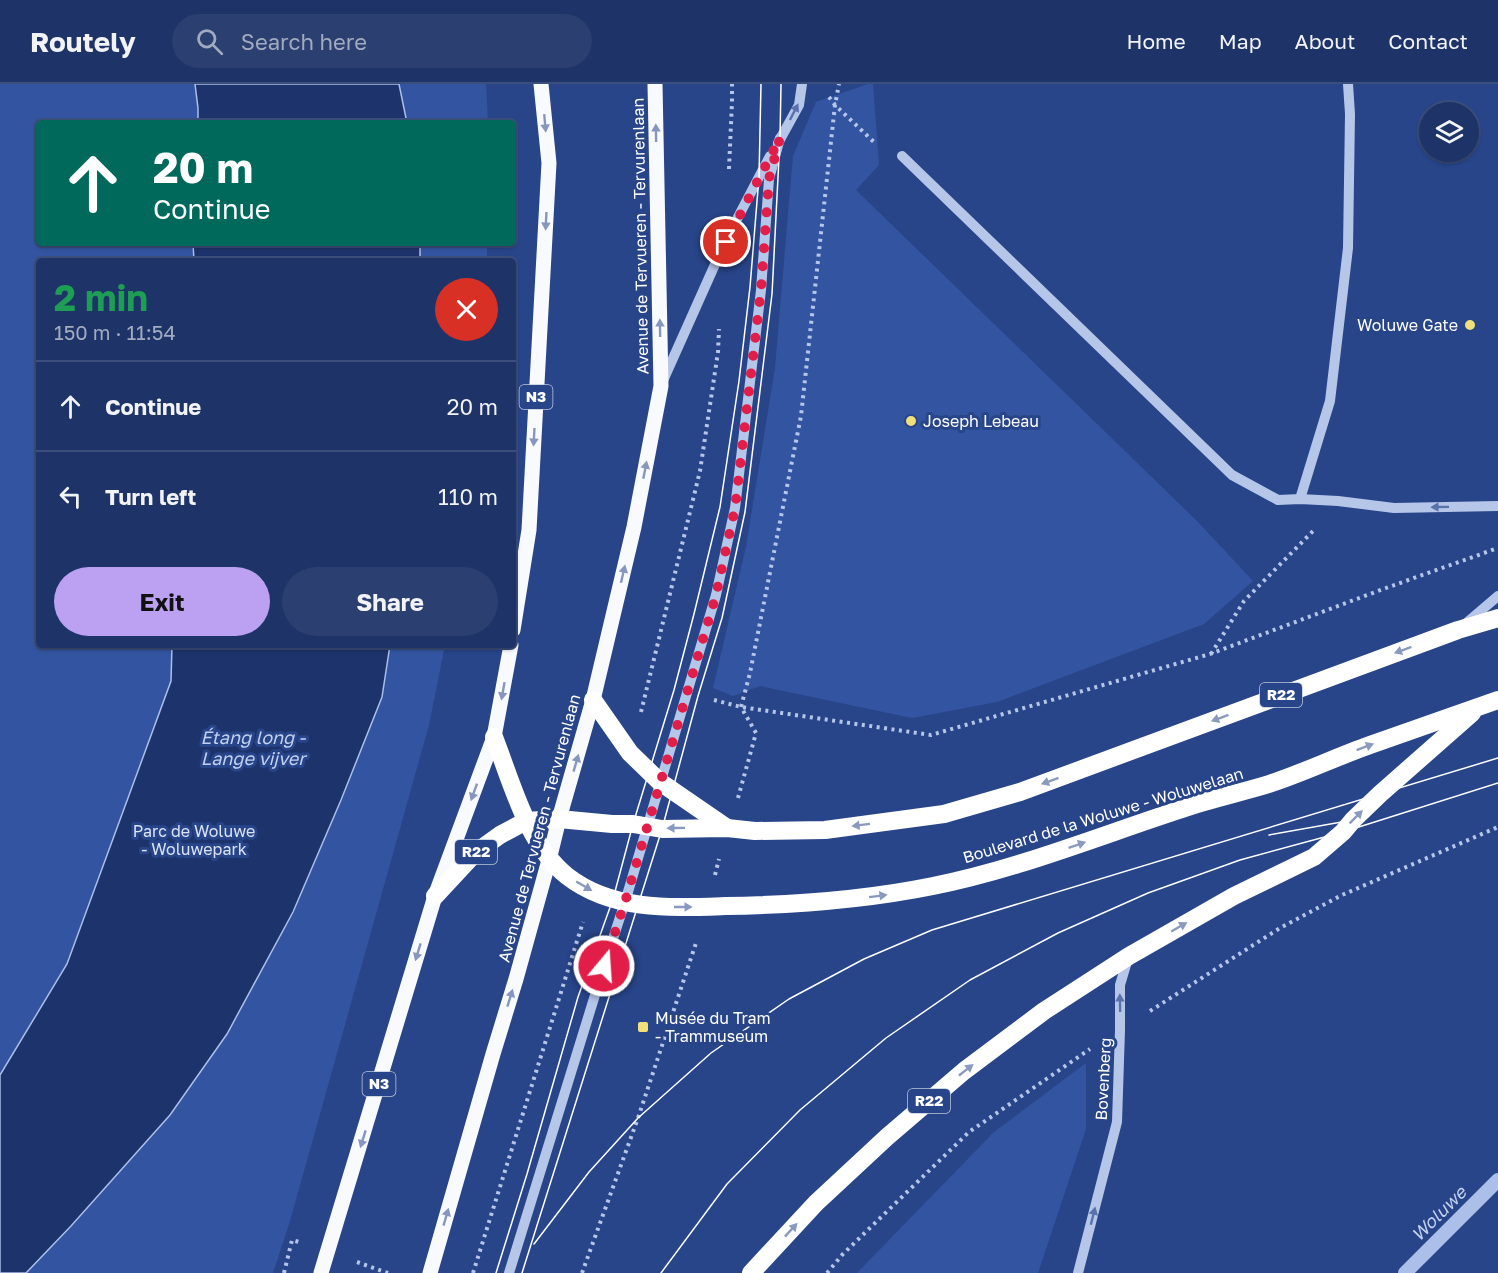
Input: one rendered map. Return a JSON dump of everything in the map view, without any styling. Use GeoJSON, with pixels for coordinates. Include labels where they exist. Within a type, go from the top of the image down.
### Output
{"type":"FeatureCollection","features":[{"type":"Feature","properties":{"kind":"highway","name":"R22"},"geometry":{"type":"LineString","coordinates":[[435,896],[475,853],[500,835],[526,821],[559,819],[633,824],[662,829],[825,830],[944,814],[1020,792],[1458,630],[1498,618]]}},
{"type":"Feature","properties":{"kind":"highway","name":"R22"},"geometry":{"type":"LineString","coordinates":[[593,700],[630,753],[660,782],[727,828]]}},
{"type":"Feature","properties":{"kind":"highway","name":"Boulevard de la Woluwe - Woluwelaan"},"geometry":{"type":"LineString","coordinates":[[494,737],[526,821],[549,860],[568,877],[592,891],[637,905],[680,908],[824,903],[935,886],[1021,864],[1185,808],[1271,783],[1369,745],[1498,700]]}},
{"type":"Feature","properties":{"kind":"highway","name":"R22"},"geometry":{"type":"LineString","coordinates":[[751,1273],[816,1203],[887,1137],[964,1071],[1044,1011],[1129,956],[1234,896],[1314,857],[1343,832],[1380,794],[1478,707]]}},
{"type":"Feature","properties":{"kind":"main road","name":"N3"},"geometry":{"type":"LineString","coordinates":[[516,611],[529,530],[549,163],[541,84]]}},
{"type":"Feature","properties":{"kind":"main road","name":"Avenue de Tervueren - Tervurenlaan"},"geometry":{"type":"LineString","coordinates":[[430,1273],[516,979],[593,700],[634,528],[661,386],[655,84]]}},
{"type":"Feature","properties":{"kind":"main road","name":"N3"},"geometry":{"type":"LineString","coordinates":[[321,1273],[435,896],[494,737],[509,648]]}},
{"type":"Feature","properties":{"kind":"street","name":"Avenue de Tervueren - Tervurenlaan"},"geometry":{"type":"LineString","coordinates":[[661,386],[726,242],[799,105],[802,84]]}},
{"type":"Feature","properties":{"kind":"street"},"geometry":{"type":"LineString","coordinates":[[1300,499],[1330,401],[1348,248],[1350,148],[1348,84]]}},
{"type":"Feature","properties":{"kind":"street","name":"Avenue de Tervueren - Tervurenlaan"},"geometry":{"type":"LineString","coordinates":[[510,1273],[625,902],[716,595],[735,508],[761,290],[769,179],[780,138]]}},
{"type":"Feature","properties":{"kind":"street"},"geometry":{"type":"LineString","coordinates":[[902,156],[1232,475],[1278,500],[1338,501],[1394,508],[1498,506]]}},
{"type":"Feature","properties":{"kind":"street"},"geometry":{"type":"LineString","coordinates":[[1458,630],[1498,596]]}},
{"type":"Feature","properties":{"kind":"street","name":"Bovenberg"},"geometry":{"type":"LineString","coordinates":[[1078,1273],[1117,1122],[1120,985],[1129,956]]}},
{"type":"Feature","properties":{"kind":"path"},"geometry":{"type":"LineString","coordinates":[[729,172],[732,84]]}},
{"type":"Feature","properties":{"kind":"path"},"geometry":{"type":"LineString","coordinates":[[839,84],[801,416],[750,673],[741,707],[931,735],[1210,654],[1498,548]]}},
{"type":"Feature","properties":{"kind":"path"},"geometry":{"type":"LineString","coordinates":[[825,91],[835,105],[889,156],[902,156]]}},
{"type":"Feature","properties":{"kind":"path"},"geometry":{"type":"LineString","coordinates":[[630,753],[649,684],[700,471],[718,352],[720,319]]}},
{"type":"Feature","properties":{"kind":"path"},"geometry":{"type":"LineString","coordinates":[[1210,654],[1244,601],[1322,523]]}},
{"type":"Feature","properties":{"kind":"path"},"geometry":{"type":"LineString","coordinates":[[827,1273],[842,1255],[969,1132],[1087,1051],[1280,928],[1342,896],[1498,827]]}},
{"type":"Feature","properties":{"kind":"path"},"geometry":{"type":"LineString","coordinates":[[473,1273],[592,891]]}},
{"type":"Feature","properties":{"kind":"path"},"geometry":{"type":"LineString","coordinates":[[582,1273],[638,1118],[697,939]]}},
{"type":"Feature","properties":{"kind":"path"},"geometry":{"type":"LineString","coordinates":[[377,1273],[378,1269],[388,1273]]}},
{"type":"Feature","properties":{"kind":"green space","name":"Parc de Woluwe - Woluwepark"},"geometry":{"type":"Polygon","coordinates":[[[0,84],[486,84],[488,120],[36,120],[36,246],[487,246],[487,258],[36,258],[36,648],[444,648],[429,725],[290,1221],[273,1273],[0,1273],[0,84]]]}},
{"type":"Feature","properties":{"kind":"green space"},"geometry":{"type":"Polygon","coordinates":[[[873,84],[879,165],[856,190],[1197,521],[1253,581],[1204,624],[997,702],[912,718],[760,686],[733,696],[713,688],[746,547],[775,368],[793,156],[816,102],[873,84]]]}},
{"type":"Feature","properties":{"kind":"green space"},"geometry":{"type":"Polygon","coordinates":[[[1086,1063],[1086,1129],[1038,1273],[857,1273],[993,1133],[1086,1063]]]}},
{"type":"Feature","properties":{"kind":"water"},"geometry":{"type":"Polygon","coordinates":[[[195,84],[399,84],[406,120],[198,120],[195,84]]]}},
{"type":"Feature","properties":{"kind":"water"},"geometry":{"type":"Polygon","coordinates":[[[193,246],[420,246],[420,258],[194,258],[193,246]]]}},
{"type":"Feature","properties":{"kind":"water","name":"Étang long - Lange vijver"},"geometry":{"type":"Polygon","coordinates":[[[172,648],[390,648],[382,697],[341,800],[293,912],[227,1034],[170,1115],[71,1226],[26,1273],[0,1273],[0,1075],[67,964],[171,681],[172,648]]]}},
{"type":"Feature","properties":{"kind":"waterway","name":"Woluwe"},"geometry":{"type":"LineString","coordinates":[[1405,1273],[1498,1180]]}},
{"type":"Feature","properties":{"kind":"tram line"},"geometry":{"type":"LineString","coordinates":[[496,1273],[578,997],[613,899],[633,824],[674,690],[720,507],[739,381],[750,287],[759,177],[761,84]]}},
{"type":"Feature","properties":{"kind":"tram line"},"geometry":{"type":"LineString","coordinates":[[522,1273],[662,829],[722,618],[745,512],[772,294],[781,84]]}},
{"type":"Feature","properties":{"kind":"tram line"},"geometry":{"type":"LineString","coordinates":[[534,1244],[589,1172],[638,1118],[711,1053],[789,999],[864,959],[932,930],[1498,758]]}},
{"type":"Feature","properties":{"kind":"tram line"},"geometry":{"type":"LineString","coordinates":[[661,1273],[727,1184],[800,1110],[886,1038],[970,980],[1058,933],[1148,893],[1240,860],[1343,832],[1498,783]]}},
{"type":"Feature","properties":{"kind":"tram line"},"geometry":{"type":"LineString","coordinates":[[1269,835],[1364,818]]}},
{"type":"Feature","properties":{"kind":"place","name":"Woluwe Gate"},"geometry":{"type":"Point","coordinates":[1470,325]}},
{"type":"Feature","properties":{"kind":"place","name":"Joseph Lebeau"},"geometry":{"type":"Point","coordinates":[911,421]}},
{"type":"Feature","properties":{"kind":"place","name":"Musée du Tram - Trammuseum"},"geometry":{"type":"Point","coordinates":[643,1027]}},
{"type":"Feature","properties":{"kind":"route"},"geometry":{"type":"LineString","coordinates":[[604,966],[716,595],[728,541],[735,508],[761,290],[769,179],[780,138],[726,242]]}}]}
